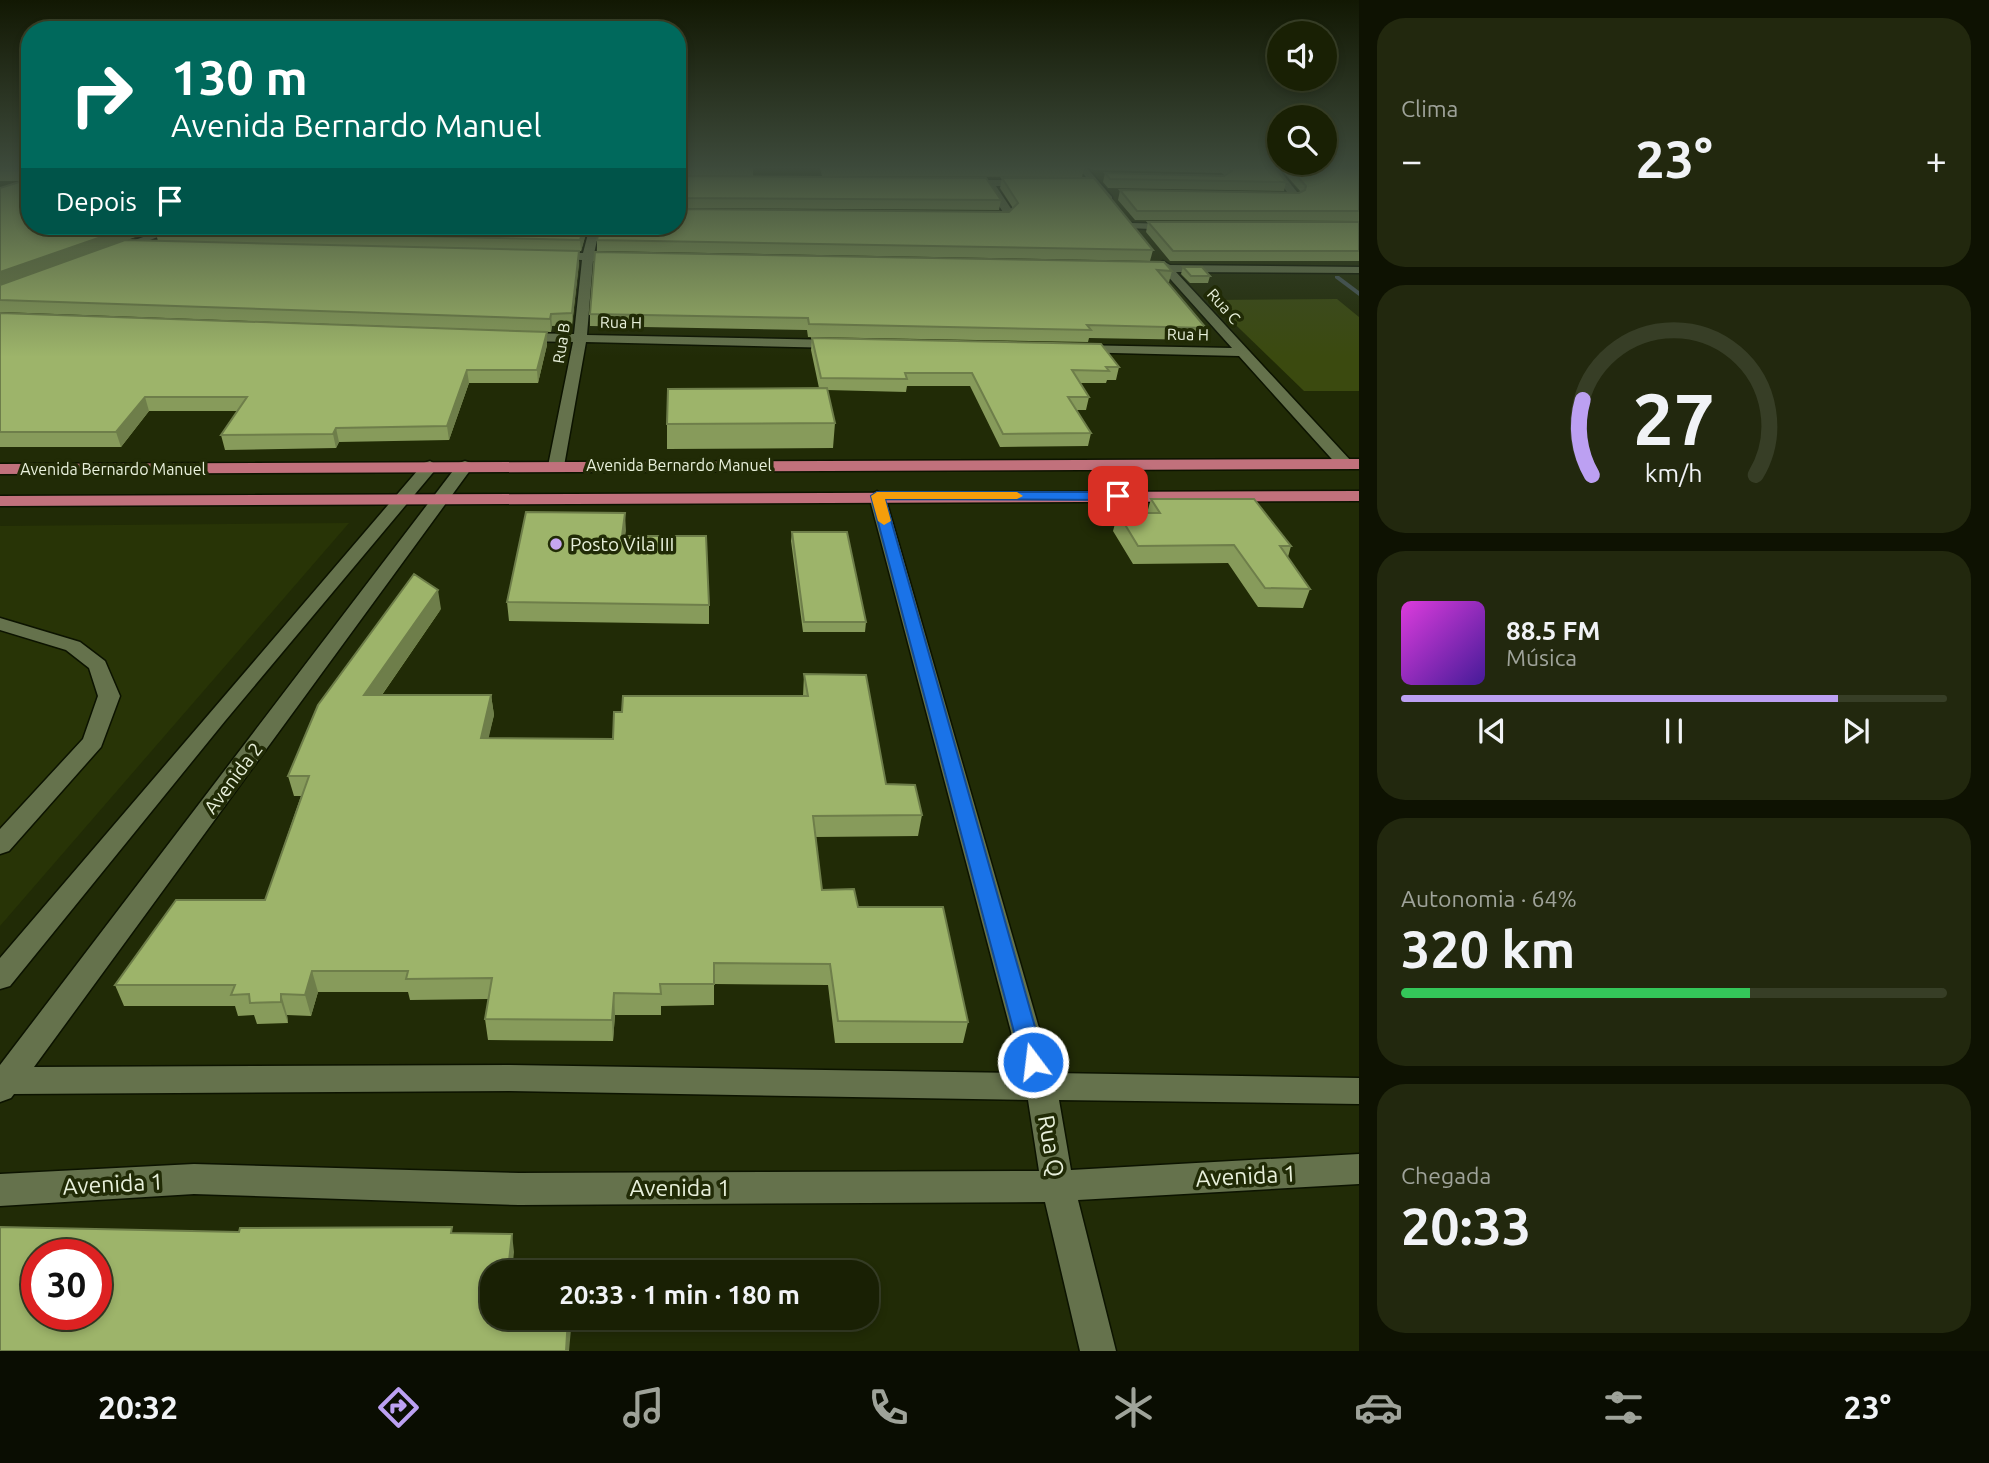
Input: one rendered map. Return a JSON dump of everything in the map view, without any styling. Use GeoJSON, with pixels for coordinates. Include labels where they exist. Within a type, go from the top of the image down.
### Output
{"type":"FeatureCollection","features":[{"type":"Feature","properties":{"kind":"main road","name":"Avenida Bernardo Manuel"},"geometry":{"type":"LineString","coordinates":[[0,469],[1352,464]]}},
{"type":"Feature","properties":{"kind":"main road","name":"Avenida Bernardo Manuel"},"geometry":{"type":"LineString","coordinates":[[0,501],[1359,496]]}},
{"type":"Feature","properties":{"kind":"street","name":"Rua C"},"geometry":{"type":"LineString","coordinates":[[1135,231],[1242,352],[1352,464]]}},
{"type":"Feature","properties":{"kind":"street"},"geometry":{"type":"LineString","coordinates":[[101,255],[157,235]]}},
{"type":"Feature","properties":{"kind":"street","name":"Rua B"},"geometry":{"type":"LineString","coordinates":[[556,466],[580,339],[588,257],[593,235]]}},
{"type":"Feature","properties":{"kind":"street"},"geometry":{"type":"LineString","coordinates":[[126,246],[168,247]]}},
{"type":"Feature","properties":{"kind":"street"},"geometry":{"type":"LineString","coordinates":[[535,256],[640,258]]}},
{"type":"Feature","properties":{"kind":"street"},"geometry":{"type":"LineString","coordinates":[[1126,268],[1359,270]]}},
{"type":"Feature","properties":{"kind":"street","name":"Rua H"},"geometry":{"type":"LineString","coordinates":[[511,337],[853,344]]}},
{"type":"Feature","properties":{"kind":"street","name":"Rua H"},"geometry":{"type":"LineString","coordinates":[[1061,348],[1242,352]]}},
{"type":"Feature","properties":{"kind":"street"},"geometry":{"type":"LineString","coordinates":[[0,978],[217,716],[430,466]]}},
{"type":"Feature","properties":{"kind":"street","name":"Avenida 2"},"geometry":{"type":"LineString","coordinates":[[2,1084],[465,466]]}},
{"type":"Feature","properties":{"kind":"street","name":"Rua Q"},"geometry":{"type":"LineString","coordinates":[[877,496],[1041,1088],[1058,1186],[1098,1351]]}},
{"type":"Feature","properties":{"kind":"street"},"geometry":{"type":"LineString","coordinates":[[0,624],[74,646],[99,665],[110,696],[93,742],[0,845]]}},
{"type":"Feature","properties":{"kind":"street"},"geometry":{"type":"LineString","coordinates":[[2,1084],[538,1077],[1041,1088],[1359,1091]]}},
{"type":"Feature","properties":{"kind":"street","name":"Avenida 1"},"geometry":{"type":"LineString","coordinates":[[0,1190],[194,1180],[519,1189],[1058,1186],[1359,1169]]}},
{"type":"Feature","properties":{"kind":"shaded area"},"geometry":{"type":"Polygon","coordinates":[[[1337,299],[1359,317],[1359,391],[1304,391],[1210,300],[1337,299]]]}},
{"type":"Feature","properties":{"kind":"shaded area"},"geometry":{"type":"Polygon","coordinates":[[[349,523],[0,926],[0,526],[349,523]]]}},
{"type":"Feature","properties":{"kind":"building"},"geometry":{"type":"Polygon","coordinates":[[[0,231],[21,231],[21,235],[107,235],[0,272],[0,231]]]}},
{"type":"Feature","properties":{"kind":"building"},"geometry":{"type":"Polygon","coordinates":[[[686,231],[1137,231],[1153,250],[597,240],[598,235],[686,235],[686,231]]]}},
{"type":"Feature","properties":{"kind":"building"},"geometry":{"type":"Polygon","coordinates":[[[1156,231],[1359,231],[1359,251],[1173,251],[1156,231]]]}},
{"type":"Feature","properties":{"kind":"building"},"geometry":{"type":"Polygon","coordinates":[[[368,235],[581,235],[580,240],[368,235]]]}},
{"type":"Feature","properties":{"kind":"building"},"geometry":{"type":"Polygon","coordinates":[[[125,240],[579,251],[572,313],[551,314],[550,319],[0,300],[0,285],[125,240]]]}},
{"type":"Feature","properties":{"kind":"building"},"geometry":{"type":"Polygon","coordinates":[[[595,252],[1164,262],[1172,271],[1157,270],[1206,328],[1087,325],[1091,330],[809,324],[808,318],[590,314],[595,252]]]}},
{"type":"Feature","properties":{"kind":"building"},"geometry":{"type":"Polygon","coordinates":[[[1183,267],[1202,267],[1210,276],[1191,276],[1183,267]]]}},
{"type":"Feature","properties":{"kind":"building"},"geometry":{"type":"Polygon","coordinates":[[[0,313],[547,332],[537,370],[467,370],[447,426],[336,428],[333,434],[221,435],[247,397],[145,397],[116,432],[0,432],[0,313]]]}},
{"type":"Feature","properties":{"kind":"building"},"geometry":{"type":"Polygon","coordinates":[[[812,338],[1101,344],[1119,367],[1106,367],[1109,371],[1072,370],[1089,397],[1068,397],[1091,433],[1003,434],[972,373],[905,373],[907,379],[821,378],[812,338]]]}},
{"type":"Feature","properties":{"kind":"building"},"geometry":{"type":"Polygon","coordinates":[[[827,388],[835,423],[667,424],[668,389],[827,388]]]}},
{"type":"Feature","properties":{"kind":"building"},"geometry":{"type":"Polygon","coordinates":[[[1151,499],[1254,499],[1291,546],[1280,546],[1310,589],[1265,588],[1234,545],[1138,546],[1118,513],[1160,513],[1151,499]]]}},
{"type":"Feature","properties":{"kind":"building"},"geometry":{"type":"Polygon","coordinates":[[[526,512],[625,513],[622,536],[706,536],[709,605],[507,602],[526,512]]]}},
{"type":"Feature","properties":{"kind":"building"},"geometry":{"type":"Polygon","coordinates":[[[792,532],[847,532],[866,622],[804,622],[792,532]]]}},
{"type":"Feature","properties":{"kind":"building"},"geometry":{"type":"Polygon","coordinates":[[[414,574],[438,590],[364,695],[491,695],[481,738],[613,739],[614,712],[622,712],[623,696],[808,696],[804,674],[866,675],[886,784],[915,785],[922,815],[813,816],[822,890],[854,889],[858,907],[943,907],[968,1022],[838,1021],[830,964],[714,963],[714,984],[660,984],[661,994],[614,993],[612,1020],[485,1019],[492,978],[406,979],[408,971],[312,971],[305,995],[281,994],[281,1002],[250,1003],[249,994],[231,995],[235,985],[115,985],[176,900],[265,900],[309,776],[288,776],[318,705],[414,574]]]}},
{"type":"Feature","properties":{"kind":"building"},"geometry":{"type":"Polygon","coordinates":[[[0,1227],[239,1232],[240,1228],[452,1227],[451,1233],[512,1234],[509,1260],[480,1260],[480,1330],[567,1330],[566,1351],[0,1351],[0,1227]]]}},
{"type":"Feature","properties":{"kind":"waterway"},"geometry":{"type":"LineString","coordinates":[[1337,277],[1359,294]]}},
{"type":"Feature","properties":{"kind":"slow traffic"},"geometry":{"type":"LineString","coordinates":[[884,521],[877,496],[1017,496]]}},
{"type":"Feature","properties":{"kind":"place","name":"Posto Vila III"},"geometry":{"type":"Point","coordinates":[556,544]}},
{"type":"Feature","properties":{"kind":"route"},"geometry":{"type":"LineString","coordinates":[[1033,1062],[877,496],[1118,496]]}}]}
